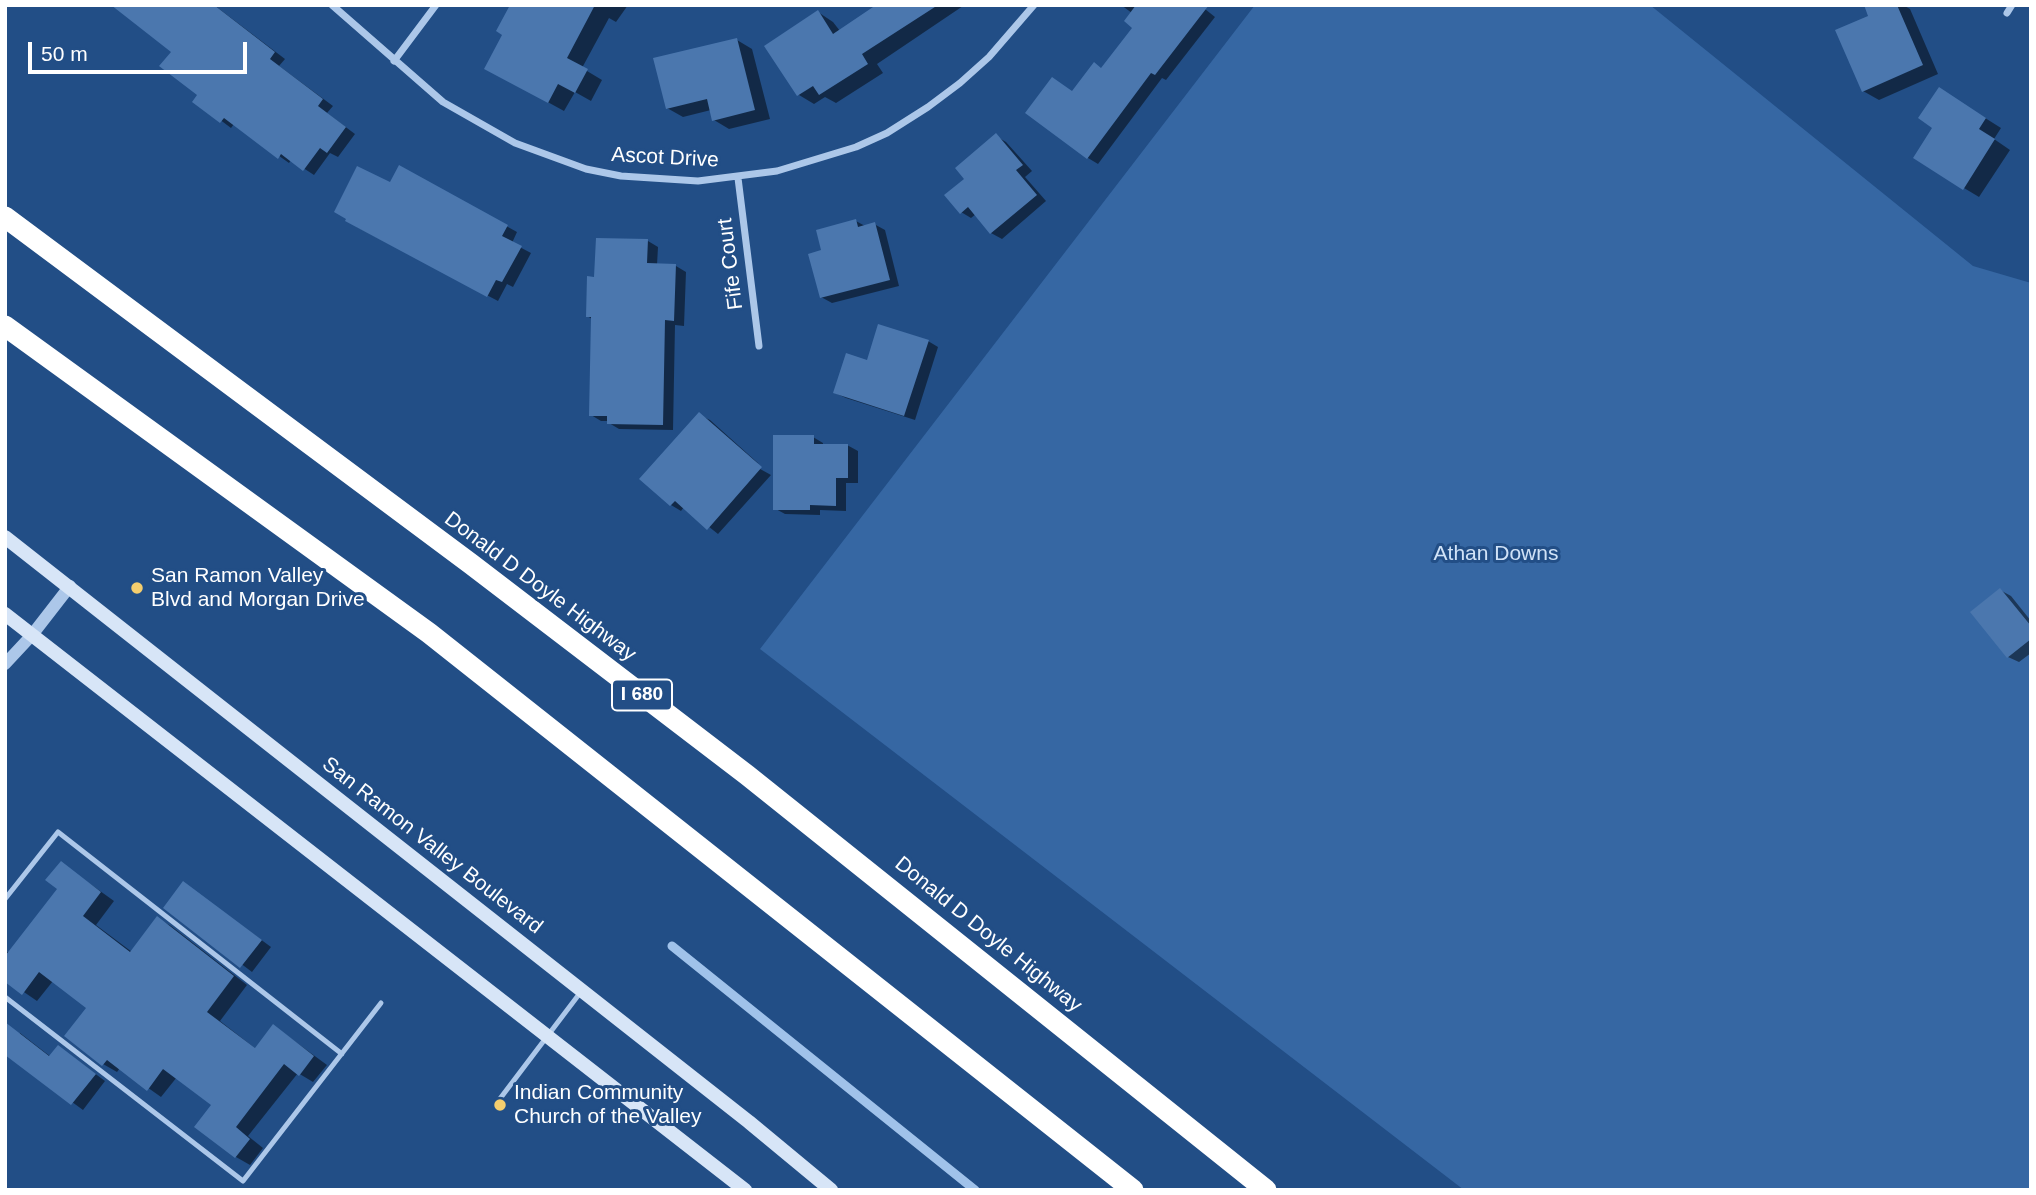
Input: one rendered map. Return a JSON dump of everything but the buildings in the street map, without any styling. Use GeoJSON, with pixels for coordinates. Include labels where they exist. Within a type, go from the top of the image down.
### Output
{"type":"FeatureCollection","features":[{"type":"Feature","properties":{"kind":"highway","name":"Donald D Doyle Highway"},"geometry":{"type":"LineString","coordinates":[[5,217],[471,564],[736,767],[1012,985],[1265,1190]]}},
{"type":"Feature","properties":{"kind":"highway"},"geometry":{"type":"LineString","coordinates":[[5,326],[429,633],[1133,1190]]}},
{"type":"Feature","properties":{"kind":"main road","name":"San Ramon Valley Boulevard"},"geometry":{"type":"LineString","coordinates":[[5,537],[749,1122],[831,1190]]}},
{"type":"Feature","properties":{"kind":"main road"},"geometry":{"type":"LineString","coordinates":[[5,614],[745,1190]]}},
{"type":"Feature","properties":{"kind":"street","name":"Ascot Drive"},"geometry":{"type":"LineString","coordinates":[[332,5],[443,102],[515,143],[575,165],[621,176],[698,181],[777,171],[856,148],[887,133],[929,107],[960,83],[989,57],[1034,5]]}},
{"type":"Feature","properties":{"kind":"street"},"geometry":{"type":"LineString","coordinates":[[394,61],[436,5]]}},
{"type":"Feature","properties":{"kind":"street"},"geometry":{"type":"LineString","coordinates":[[2007,13],[2012,5]]}},
{"type":"Feature","properties":{"kind":"street","name":"Fife Court"},"geometry":{"type":"LineString","coordinates":[[738,178],[759,346]]}},
{"type":"Feature","properties":{"kind":"street"},"geometry":{"type":"LineString","coordinates":[[5,664],[32,635],[70,586]]}},
{"type":"Feature","properties":{"kind":"lane"},"geometry":{"type":"LineString","coordinates":[[5,899],[58,832],[342,1054]]}},
{"type":"Feature","properties":{"kind":"lane"},"geometry":{"type":"LineString","coordinates":[[499,1100],[582,990]]}},
{"type":"Feature","properties":{"kind":"lane"},"geometry":{"type":"LineString","coordinates":[[5,997],[243,1181],[381,1003]]}},
{"type":"Feature","properties":{"kind":"green space","name":"Athan Downs"},"geometry":{"type":"Polygon","coordinates":[[[1255,5],[1650,5],[1973,266],[2031,283],[2031,1190],[1464,1190],[760,649],[1255,5]]]}},
{"type":"Feature","properties":{"kind":"waterway"},"geometry":{"type":"LineString","coordinates":[[672,946],[975,1190]]}},
{"type":"Feature","properties":{"kind":"place","name":"San Ramon Valley Blvd and Morgan Drive"},"geometry":{"type":"Point","coordinates":[137,588]}},
{"type":"Feature","properties":{"kind":"place","name":"Indian Community Church of the Valley"},"geometry":{"type":"Point","coordinates":[500,1105]}}]}
